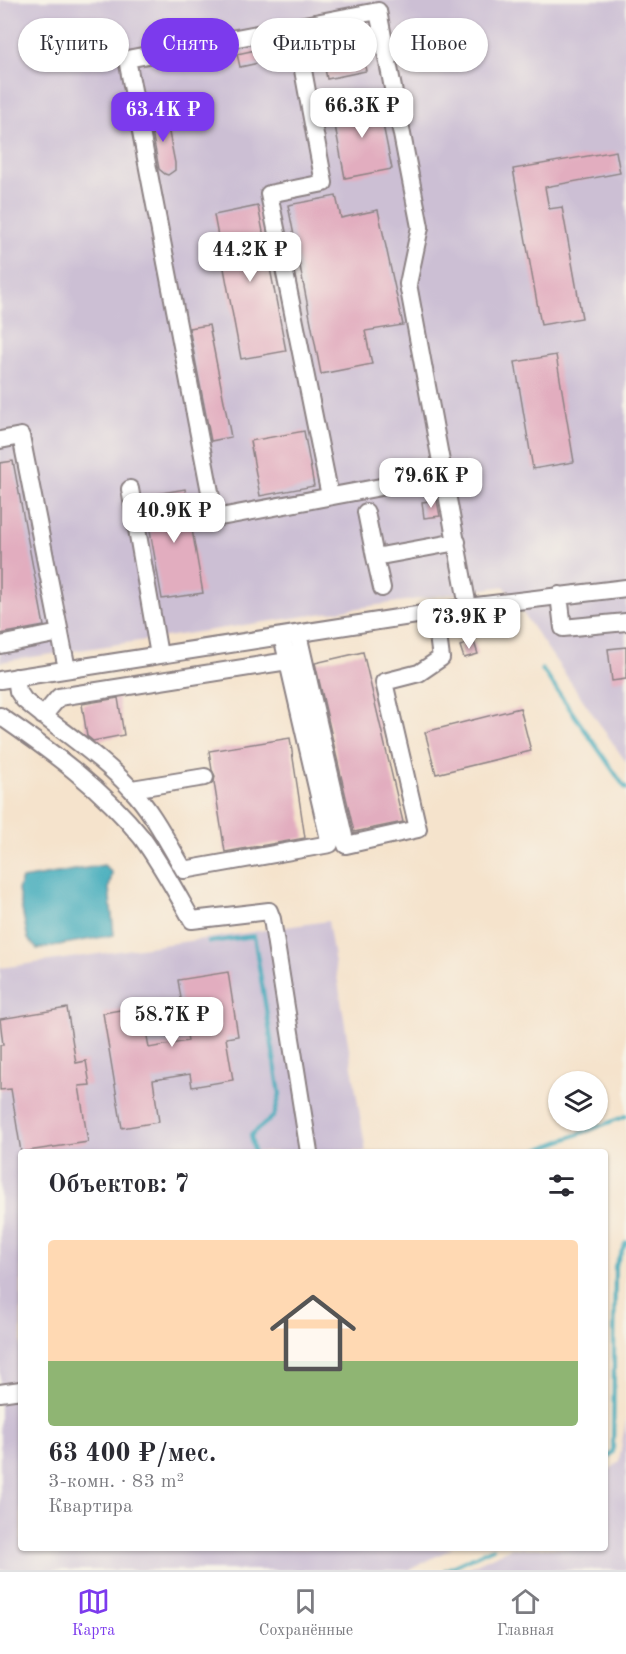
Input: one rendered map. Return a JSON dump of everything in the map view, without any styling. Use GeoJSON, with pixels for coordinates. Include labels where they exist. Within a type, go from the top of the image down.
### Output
{"type":"FeatureCollection","features":[{"type":"Feature","properties":{"kind":"lane"},"geometry":{"type":"LineString","coordinates":[[342,18],[378,11],[420,227],[408,284],[468,607]]}},
{"type":"Feature","properties":{"kind":"lane"},"geometry":{"type":"LineString","coordinates":[[251,35],[127,59],[215,518],[445,475]]}},
{"type":"Feature","properties":{"kind":"lane"},"geometry":{"type":"LineString","coordinates":[[303,72],[324,183],[269,194],[330,496]]}},
{"type":"Feature","properties":{"kind":"lane"},"geometry":{"type":"LineString","coordinates":[[0,440],[21,436],[67,669]]}},
{"type":"Feature","properties":{"kind":"lane"},"geometry":{"type":"LineString","coordinates":[[130,489],[159,655]]}},
{"type":"Feature","properties":{"kind":"lane"},"geometry":{"type":"LineString","coordinates":[[366,512],[382,588]]}},
{"type":"Feature","properties":{"kind":"lane"},"geometry":{"type":"LineString","coordinates":[[375,557],[457,542]]}},
{"type":"Feature","properties":{"kind":"lane"},"geometry":{"type":"LineString","coordinates":[[8,679],[468,607],[626,588]]}},
{"type":"Feature","properties":{"kind":"lane"},"geometry":{"type":"LineString","coordinates":[[559,595],[563,628],[626,622]]}},
{"type":"Feature","properties":{"kind":"lane"},"geometry":{"type":"LineString","coordinates":[[290,635],[346,845],[418,829],[384,682],[418,673],[441,658],[435,613]]}},
{"type":"Feature","properties":{"kind":"lane"},"geometry":{"type":"LineString","coordinates":[[0,645],[60,633]]}},
{"type":"Feature","properties":{"kind":"lane"},"geometry":{"type":"LineString","coordinates":[[8,679],[24,700],[85,747],[132,789],[184,870],[330,844],[288,661],[290,635]]}},
{"type":"Feature","properties":{"kind":"lane"},"geometry":{"type":"LineString","coordinates":[[43,716],[59,697],[288,661]]}},
{"type":"Feature","properties":{"kind":"lane"},"geometry":{"type":"LineString","coordinates":[[0,716],[67,765],[108,801],[141,837],[164,869],[192,920],[269,910],[309,1149]]}},
{"type":"Feature","properties":{"kind":"lane"},"geometry":{"type":"LineString","coordinates":[[132,789],[205,777]]}},
{"type":"Feature","properties":{"kind":"lane"},"geometry":{"type":"LineString","coordinates":[[0,1393],[18,1390]]}},
{"type":"Feature","properties":{"kind":"shaded area"},"geometry":{"type":"Polygon","coordinates":[[[0,0],[626,0],[626,762],[504,586],[0,662],[0,0]]]}},
{"type":"Feature","properties":{"kind":"shaded area"},"geometry":{"type":"Polygon","coordinates":[[[328,921],[366,1149],[18,1149],[18,1551],[447,1551],[409,1570],[0,1570],[0,968],[328,921]]]}},
{"type":"Feature","properties":{"kind":"shaded area"},"geometry":{"type":"Polygon","coordinates":[[[626,1419],[626,1570],[463,1570],[504,1551],[608,1551],[608,1472],[619,1461],[626,1419]]]}},
{"type":"Feature","properties":{"kind":"water"},"geometry":{"type":"Polygon","coordinates":[[[104,865],[112,873],[109,888],[114,935],[37,949],[28,939],[18,890],[22,879],[104,865]]]}},
{"type":"Feature","properties":{"kind":"building"},"geometry":{"type":"Polygon","coordinates":[[[251,51],[251,65],[240,67],[239,54],[251,51]]]}},
{"type":"Feature","properties":{"kind":"building"},"geometry":{"type":"Polygon","coordinates":[[[326,72],[361,72],[327,79],[326,72]]]}},
{"type":"Feature","properties":{"kind":"building"},"geometry":{"type":"Polygon","coordinates":[[[378,100],[392,169],[345,178],[332,110],[378,100]]]}},
{"type":"Feature","properties":{"kind":"building"},"geometry":{"type":"Polygon","coordinates":[[[157,111],[166,117],[175,163],[175,170],[168,175],[159,169],[150,121],[151,116],[157,111]]]}},
{"type":"Feature","properties":{"kind":"building"},"geometry":{"type":"Polygon","coordinates":[[[616,151],[620,173],[545,187],[549,209],[562,207],[582,318],[541,325],[513,169],[616,151]]]}},
{"type":"Feature","properties":{"kind":"building"},"geometry":{"type":"Polygon","coordinates":[[[336,196],[341,218],[378,210],[403,325],[365,331],[372,364],[321,374],[288,205],[336,196]]]}},
{"type":"Feature","properties":{"kind":"building"},"geometry":{"type":"Polygon","coordinates":[[[258,206],[286,351],[241,359],[214,215],[258,206]]]}},
{"type":"Feature","properties":{"kind":"building"},"geometry":{"type":"Polygon","coordinates":[[[209,325],[231,437],[211,441],[189,328],[209,325]]]}},
{"type":"Feature","properties":{"kind":"building"},"geometry":{"type":"Polygon","coordinates":[[[556,355],[574,462],[533,469],[515,362],[556,355]]]}},
{"type":"Feature","properties":{"kind":"building"},"geometry":{"type":"Polygon","coordinates":[[[304,431],[314,486],[260,496],[250,441],[304,431]]]}},
{"type":"Feature","properties":{"kind":"building"},"geometry":{"type":"Polygon","coordinates":[[[13,461],[44,626],[0,634],[0,463],[13,461]]]}},
{"type":"Feature","properties":{"kind":"building"},"geometry":{"type":"Polygon","coordinates":[[[185,489],[203,593],[162,599],[144,496],[185,489]]]}},
{"type":"Feature","properties":{"kind":"building"},"geometry":{"type":"Polygon","coordinates":[[[437,500],[440,516],[424,518],[422,502],[437,500]]]}},
{"type":"Feature","properties":{"kind":"building"},"geometry":{"type":"Polygon","coordinates":[[[474,642],[478,654],[464,658],[460,646],[474,642]]]}},
{"type":"Feature","properties":{"kind":"building"},"geometry":{"type":"Polygon","coordinates":[[[626,647],[626,679],[612,681],[608,649],[626,647]]]}},
{"type":"Feature","properties":{"kind":"building"},"geometry":{"type":"Polygon","coordinates":[[[363,652],[403,822],[354,832],[315,663],[363,652]]]}},
{"type":"Feature","properties":{"kind":"building"},"geometry":{"type":"Polygon","coordinates":[[[118,698],[124,735],[93,741],[87,736],[82,704],[118,698]]]}},
{"type":"Feature","properties":{"kind":"building"},"geometry":{"type":"Polygon","coordinates":[[[520,708],[531,751],[436,774],[425,732],[520,708]]]}},
{"type":"Feature","properties":{"kind":"building"},"geometry":{"type":"Polygon","coordinates":[[[290,738],[305,838],[225,852],[215,776],[209,751],[290,738]]]}},
{"type":"Feature","properties":{"kind":"building"},"geometry":{"type":"Polygon","coordinates":[[[228,972],[238,1036],[226,1038],[233,1080],[192,1087],[190,1074],[153,1080],[159,1122],[122,1128],[103,1013],[142,1006],[149,1048],[188,1041],[178,980],[228,972]]]}},
{"type":"Feature","properties":{"kind":"building"},"geometry":{"type":"Polygon","coordinates":[[[67,1008],[76,1063],[86,1061],[90,1085],[79,1086],[88,1142],[41,1149],[21,1149],[11,1089],[0,1090],[0,1045],[3,1045],[0,1019],[67,1008]]]}},
{"type":"Feature","properties":{"kind":"waterway"},"geometry":{"type":"LineString","coordinates":[[542,669],[626,789]]}},
{"type":"Feature","properties":{"kind":"waterway"},"geometry":{"type":"LineString","coordinates":[[209,942],[254,936],[280,1094],[274,1116],[251,1135],[253,1149]]}},
{"type":"Feature","properties":{"kind":"waterway"},"geometry":{"type":"LineString","coordinates":[[540,1149],[626,1116]]}},
{"type":"Feature","properties":{"kind":"waterway"},"geometry":{"type":"LineString","coordinates":[[608,1458],[613,1452],[615,1266],[626,1242]]}},
{"type":"Feature","properties":{"kind":"waterway"},"geometry":{"type":"LineString","coordinates":[[445,1570],[486,1551]]}}]}
